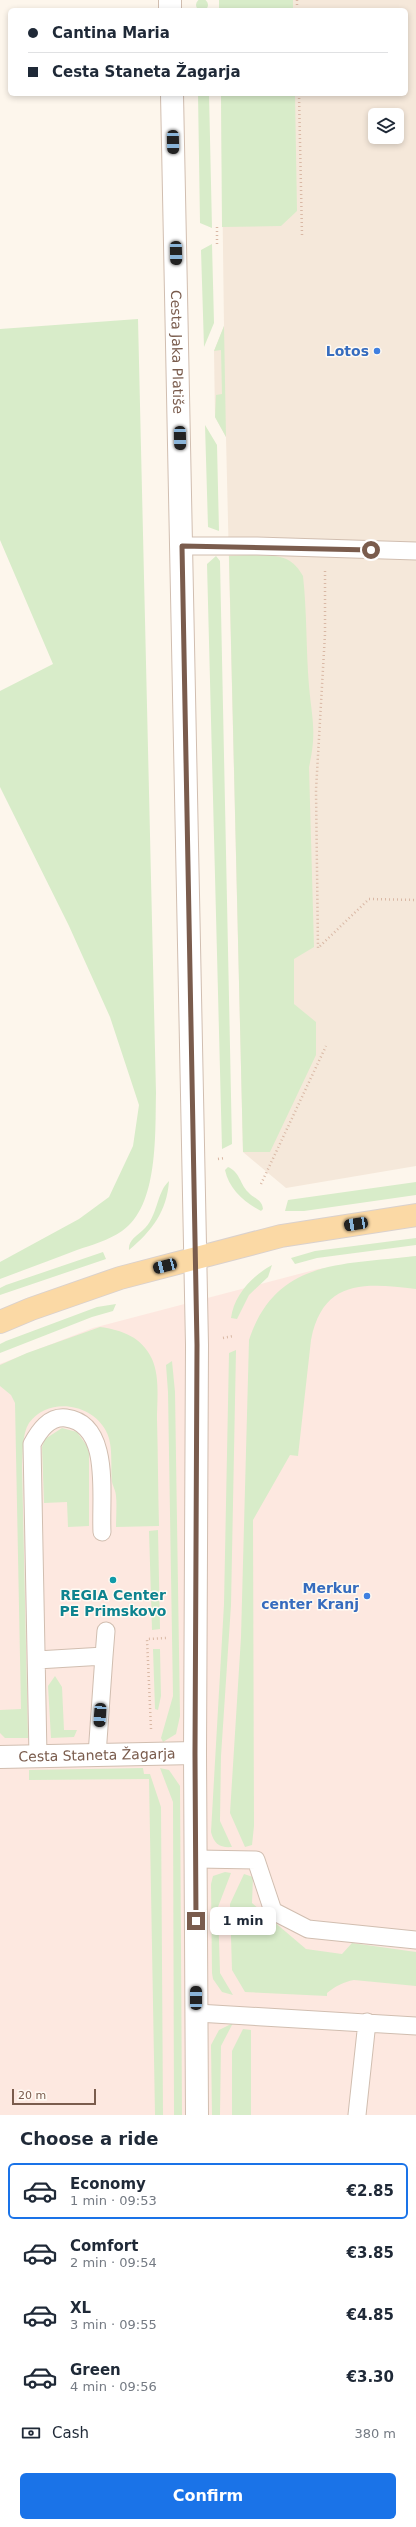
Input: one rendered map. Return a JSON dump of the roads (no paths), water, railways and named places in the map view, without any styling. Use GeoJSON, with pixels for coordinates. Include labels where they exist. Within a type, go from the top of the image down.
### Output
{"type":"FeatureCollection","features":[{"type":"Feature","properties":{"kind":"main road"},"geometry":{"type":"LineString","coordinates":[[0,1322],[31,1308],[120,1278],[195,1258],[281,1236],[416,1215]]}},
{"type":"Feature","properties":{"kind":"street","name":"Cesta Jaka Platiše"},"geometry":{"type":"LineString","coordinates":[[172,96],[195,1258]]}},
{"type":"Feature","properties":{"kind":"street","name":"Cesta Staneta Žagarja"},"geometry":{"type":"LineString","coordinates":[[195,1258],[197,2115]]}},
{"type":"Feature","properties":{"kind":"street","name":"Cesta Staneta Žagarja"},"geometry":{"type":"LineString","coordinates":[[0,1757],[195,1753]]}},
{"type":"Feature","properties":{"kind":"lane"},"geometry":{"type":"LineString","coordinates":[[182,546],[416,551]]}},
{"type":"Feature","properties":{"kind":"lane"},"geometry":{"type":"LineString","coordinates":[[38,1756],[32,1444],[39,1431],[50,1422],[62,1418],[77,1420],[86,1425],[93,1434],[99,1448],[102,1532]]}},
{"type":"Feature","properties":{"kind":"lane"},"geometry":{"type":"LineString","coordinates":[[97,1755],[106,1631]]}},
{"type":"Feature","properties":{"kind":"lane"},"geometry":{"type":"LineString","coordinates":[[37,1660],[104,1656]]}},
{"type":"Feature","properties":{"kind":"lane"},"geometry":{"type":"LineString","coordinates":[[196,1859],[256,1860],[272,1911],[308,1929],[416,1940]]}},
{"type":"Feature","properties":{"kind":"lane"},"geometry":{"type":"LineString","coordinates":[[196,2014],[367,2022],[416,2026]]}},
{"type":"Feature","properties":{"kind":"lane"},"geometry":{"type":"LineString","coordinates":[[357,2115],[367,2022]]}},
{"type":"Feature","properties":{"kind":"place","name":"Lotos"},"geometry":{"type":"Point","coordinates":[377,351]}},
{"type":"Feature","properties":{"kind":"place","name":"REGIA Center PE Primskovo"},"geometry":{"type":"Point","coordinates":[113,1580]}},
{"type":"Feature","properties":{"kind":"place","name":"Merkur center Kranj"},"geometry":{"type":"Point","coordinates":[367,1596]}}]}
